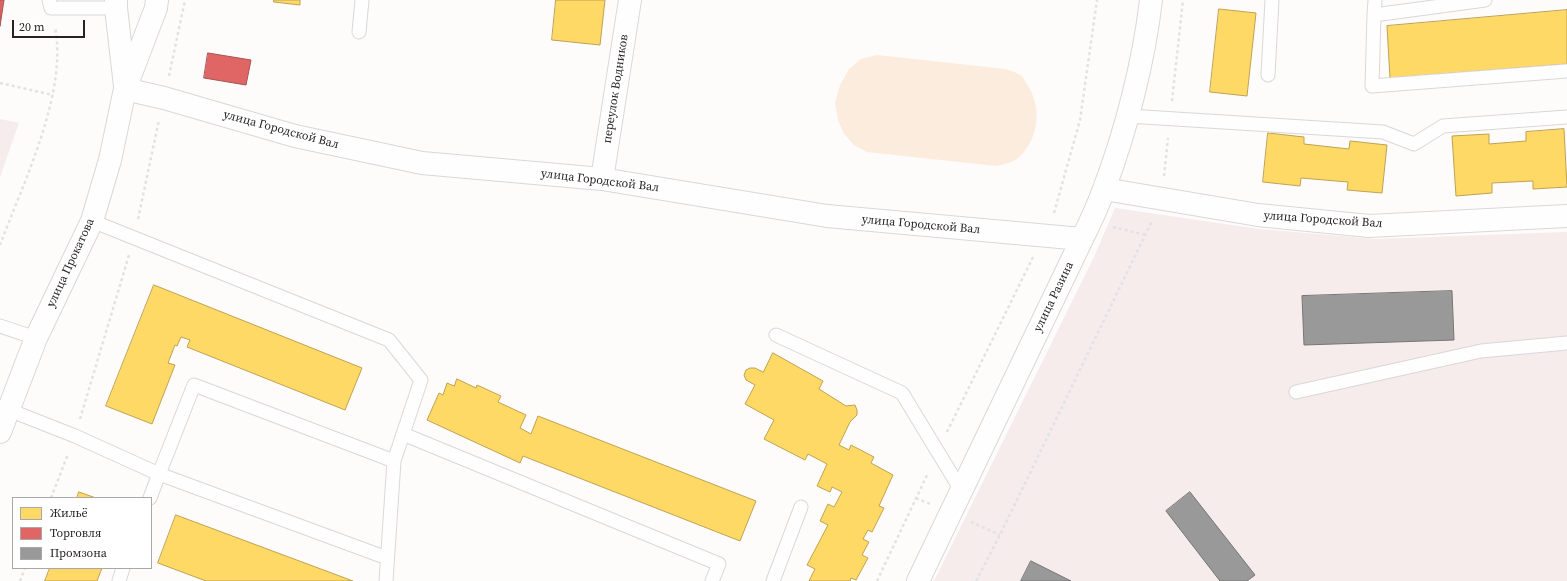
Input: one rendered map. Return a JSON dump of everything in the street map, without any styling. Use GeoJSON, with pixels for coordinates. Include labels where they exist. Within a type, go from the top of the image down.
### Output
{"type":"FeatureCollection","features":[{"type":"Feature","properties":{"kind":"street"},"geometry":{"type":"LineString","coordinates":[[125,89],[158,0]]}},
{"type":"Feature","properties":{"kind":"street","name":"переулок Водников"},"geometry":{"type":"LineString","coordinates":[[602,179],[630,0]]}},
{"type":"Feature","properties":{"kind":"street","name":"улица Разина"},"geometry":{"type":"LineString","coordinates":[[918,581],[1082,239],[1104,189],[1128,116],[1147,30],[1151,0]]}},
{"type":"Feature","properties":{"kind":"street"},"geometry":{"type":"LineString","coordinates":[[116,4],[125,89]]}},
{"type":"Feature","properties":{"kind":"street","name":"улица Городской Вал"},"geometry":{"type":"LineString","coordinates":[[125,89],[164,98],[295,136],[422,163],[602,179],[826,216],[1082,239]]}},
{"type":"Feature","properties":{"kind":"street","name":"улица Прокатова"},"geometry":{"type":"LineString","coordinates":[[0,432],[36,338],[92,221],[110,160],[125,89]]}},
{"type":"Feature","properties":{"kind":"street","name":"улица Городской Вал"},"geometry":{"type":"LineString","coordinates":[[1104,189],[1258,215],[1369,226],[1567,216]]}},
{"type":"Feature","properties":{"kind":"lane"},"geometry":{"type":"LineString","coordinates":[[359,32],[362,0]]}},
{"type":"Feature","properties":{"kind":"lane"},"geometry":{"type":"LineString","coordinates":[[1268,75],[1272,0]]}},
{"type":"Feature","properties":{"kind":"lane"},"geometry":{"type":"LineString","coordinates":[[1375,0],[1372,86],[1567,71]]}},
{"type":"Feature","properties":{"kind":"lane"},"geometry":{"type":"LineString","coordinates":[[1374,15],[1485,0]]}},
{"type":"Feature","properties":{"kind":"lane"},"geometry":{"type":"LineString","coordinates":[[50,4],[116,4]]}},
{"type":"Feature","properties":{"kind":"lane"},"geometry":{"type":"LineString","coordinates":[[1128,116],[1383,132],[1414,144],[1443,126],[1567,117]]}},
{"type":"Feature","properties":{"kind":"lane"},"geometry":{"type":"LineString","coordinates":[[92,221],[389,340],[421,380],[394,461],[386,581]]}},
{"type":"Feature","properties":{"kind":"lane"},"geometry":{"type":"LineString","coordinates":[[0,326],[36,338]]}},
{"type":"Feature","properties":{"kind":"lane"},"geometry":{"type":"LineString","coordinates":[[776,335],[902,393],[961,490]]}},
{"type":"Feature","properties":{"kind":"lane"},"geometry":{"type":"LineString","coordinates":[[1296,392],[1481,351],[1567,343]]}},
{"type":"Feature","properties":{"kind":"lane"},"geometry":{"type":"LineString","coordinates":[[150,497],[194,385],[394,461]]}},
{"type":"Feature","properties":{"kind":"lane"},"geometry":{"type":"LineString","coordinates":[[8,410],[75,436],[159,474],[387,558]]}},
{"type":"Feature","properties":{"kind":"lane"},"geometry":{"type":"LineString","coordinates":[[403,434],[719,564],[712,581]]}},
{"type":"Feature","properties":{"kind":"lane"},"geometry":{"type":"LineString","coordinates":[[773,581],[801,507]]}},
{"type":"Feature","properties":{"kind":"lane"},"geometry":{"type":"LineString","coordinates":[[119,581],[124,569]]}},
{"type":"Feature","properties":{"kind":"path"},"geometry":{"type":"LineString","coordinates":[[877,581],[938,452],[1044,236],[1054,211],[1080,120],[1097,0]]}},
{"type":"Feature","properties":{"kind":"path"},"geometry":{"type":"LineString","coordinates":[[976,581],[1162,199],[1183,0]]}},
{"type":"Feature","properties":{"kind":"path"},"geometry":{"type":"LineString","coordinates":[[0,245],[1,238],[31,165],[51,105],[58,44],[50,4]]}},
{"type":"Feature","properties":{"kind":"path"},"geometry":{"type":"LineString","coordinates":[[0,83],[53,94]]}},
{"type":"Feature","properties":{"kind":"path"},"geometry":{"type":"LineString","coordinates":[[20,581],[25,569]]}},
{"type":"Feature","properties":{"kind":"shaded area"},"geometry":{"type":"Polygon","coordinates":[[[877,55],[1006,69],[1021,75],[1031,91],[1036,109],[1035,128],[1029,145],[1014,161],[996,166],[867,152],[854,145],[844,134],[838,120],[835,103],[840,85],[849,69],[861,59],[877,55]]]}},
{"type":"Feature","properties":{"kind":"shaded area"},"geometry":{"type":"Polygon","coordinates":[[[0,119],[19,123],[0,177],[0,119]]]}},
{"type":"Feature","properties":{"kind":"shaded area"},"geometry":{"type":"Polygon","coordinates":[[[1115,208],[1259,229],[1376,239],[1567,232],[1567,581],[934,581],[1094,257],[1115,208]]]}},
{"type":"Feature","properties":{"kind":"building: Жильё"},"geometry":{"type":"Polygon","coordinates":[[[274,0],[300,0],[300,5],[274,2],[274,0]]]}},
{"type":"Feature","properties":{"kind":"building: Жильё"},"geometry":{"type":"Polygon","coordinates":[[[556,0],[605,0],[600,45],[552,40],[556,0]]]}},
{"type":"Feature","properties":{"kind":"building: Жильё"},"geometry":{"type":"Polygon","coordinates":[[[1219,9],[1256,13],[1247,96],[1210,92],[1219,9]]]}},
{"type":"Feature","properties":{"kind":"building: Жильё"},"geometry":{"type":"Polygon","coordinates":[[[1567,10],[1567,64],[1390,78],[1387,26],[1567,10]]]}},
{"type":"Feature","properties":{"kind":"building: Жильё"},"geometry":{"type":"Polygon","coordinates":[[[1564,129],[1567,187],[1533,189],[1533,181],[1492,183],[1492,193],[1456,196],[1452,136],[1489,134],[1489,144],[1526,141],[1526,132],[1564,129]]]}},
{"type":"Feature","properties":{"kind":"building: Жильё"},"geometry":{"type":"Polygon","coordinates":[[[1268,133],[1304,137],[1304,144],[1349,149],[1350,141],[1387,145],[1382,193],[1347,190],[1348,182],[1301,178],[1300,186],[1263,182],[1268,133]]]}},
{"type":"Feature","properties":{"kind":"building: Жильё"},"geometry":{"type":"Polygon","coordinates":[[[154,285],[362,368],[345,410],[187,347],[190,340],[181,337],[177,346],[175,345],[168,363],[175,365],[152,424],[106,406],[154,285]]]}},
{"type":"Feature","properties":{"kind":"building: Жильё"},"geometry":{"type":"Polygon","coordinates":[[[773,353],[823,381],[819,389],[846,406],[855,405],[857,415],[850,422],[839,445],[849,450],[851,445],[874,457],[871,463],[893,475],[879,506],[884,508],[872,532],[868,530],[863,539],[869,542],[862,555],[868,558],[856,580],[851,578],[850,581],[809,581],[815,569],[807,565],[828,525],[820,521],[828,504],[834,507],[842,492],[832,487],[830,492],[817,486],[827,464],[808,454],[805,460],[764,439],[774,420],[745,404],[755,385],[746,380],[744,375],[746,370],[755,368],[763,372],[773,353]]]}},
{"type":"Feature","properties":{"kind":"building: Жильё"},"geometry":{"type":"Polygon","coordinates":[[[457,379],[476,388],[477,385],[501,396],[498,402],[526,415],[520,428],[531,434],[538,416],[756,501],[740,541],[523,456],[520,463],[427,420],[439,393],[443,395],[447,383],[454,386],[457,379]]]}},
{"type":"Feature","properties":{"kind":"building: Жильё"},"geometry":{"type":"Polygon","coordinates":[[[79,492],[93,497],[77,497],[79,492]]]}},
{"type":"Feature","properties":{"kind":"building: Жильё"},"geometry":{"type":"Polygon","coordinates":[[[176,515],[353,581],[206,581],[158,563],[176,515]]]}},
{"type":"Feature","properties":{"kind":"building: Жильё"},"geometry":{"type":"Polygon","coordinates":[[[50,569],[102,569],[97,581],[45,581],[50,569]]]}},
{"type":"Feature","properties":{"kind":"building: Торговля"},"geometry":{"type":"Polygon","coordinates":[[[0,0],[4,0],[0,26],[0,0]]]}},
{"type":"Feature","properties":{"kind":"building: Торговля"},"geometry":{"type":"Polygon","coordinates":[[[208,53],[251,60],[246,85],[204,78],[208,53]]]}},
{"type":"Feature","properties":{"kind":"building: Промзона"},"geometry":{"type":"Polygon","coordinates":[[[1452,291],[1454,340],[1304,345],[1302,296],[1452,291]]]}},
{"type":"Feature","properties":{"kind":"building: Промзона"},"geometry":{"type":"Polygon","coordinates":[[[1190,492],[1255,575],[1247,581],[1220,581],[1166,511],[1190,492]]]}},
{"type":"Feature","properties":{"kind":"building: Промзона"},"geometry":{"type":"Polygon","coordinates":[[[1031,561],[1071,581],[1021,581],[1031,561]]]}}]}
